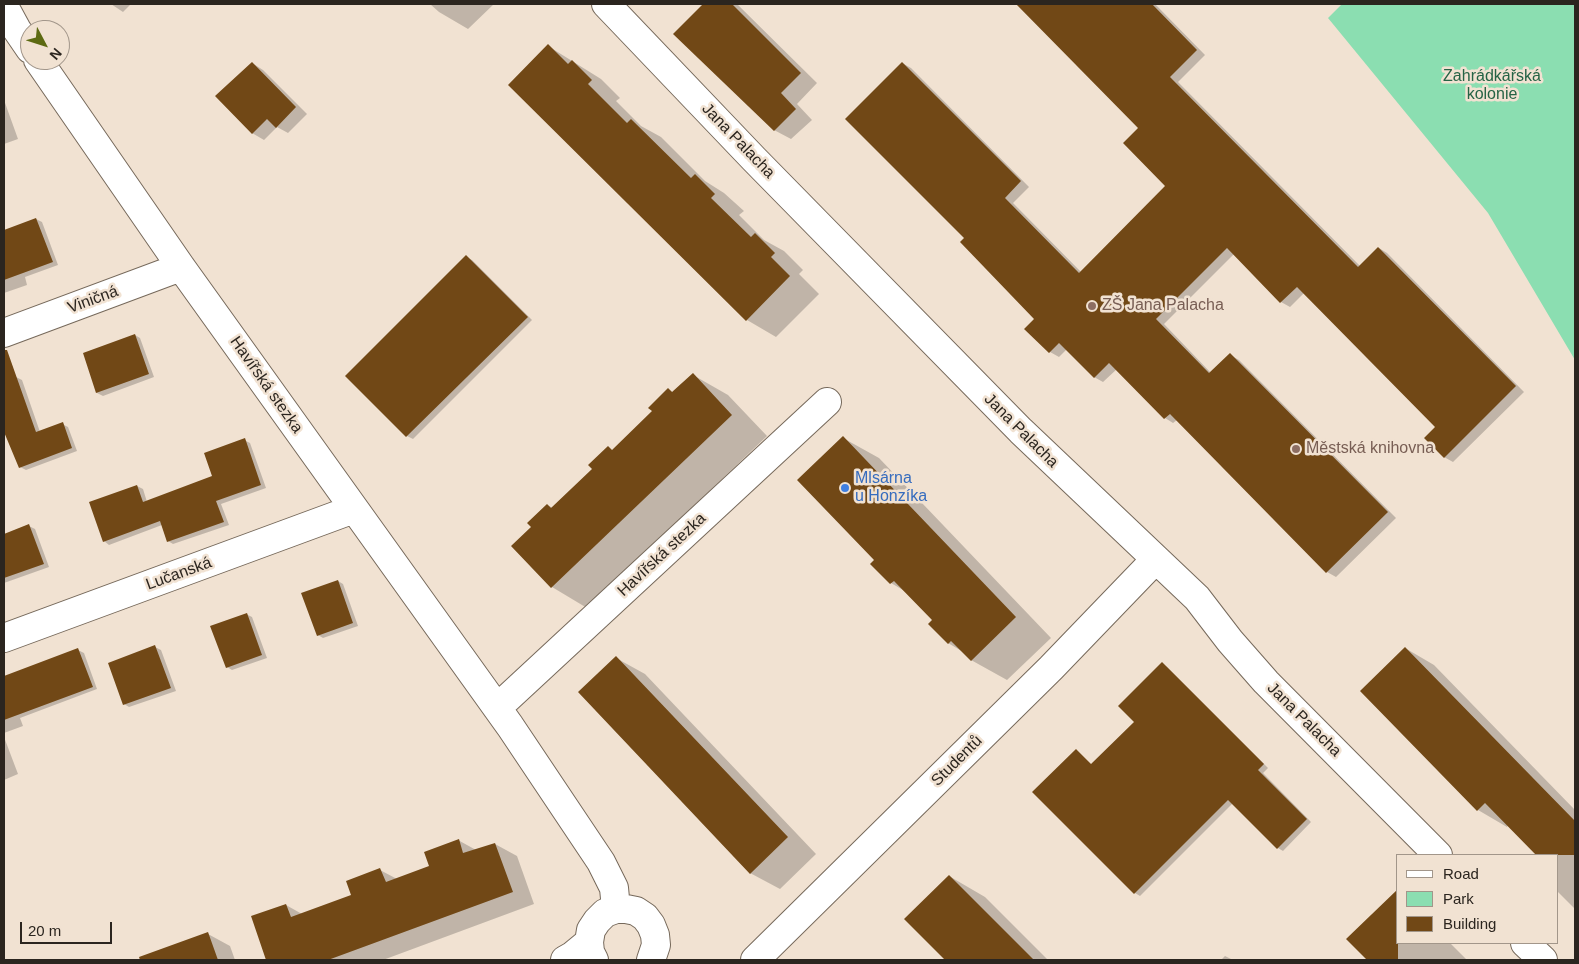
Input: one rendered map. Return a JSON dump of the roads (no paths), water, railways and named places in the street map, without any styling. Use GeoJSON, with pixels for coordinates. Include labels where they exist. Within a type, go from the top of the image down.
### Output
{"type":"FeatureCollection","features":[{"type":"Feature","properties":{"kind":"street","name":"Jana Palacha"},"geometry":{"type":"LineString","coordinates":[[606,4],[1007,418],[1197,598],[1230,641],[1266,682],[1437,854]]}},
{"type":"Feature","properties":{"kind":"street"},"geometry":{"type":"LineString","coordinates":[[4,6],[17,38]]}},
{"type":"Feature","properties":{"kind":"street","name":"Havířská stezka"},"geometry":{"type":"LineString","coordinates":[[45,70],[182,267],[497,708],[601,862],[614,888],[616,909]]}},
{"type":"Feature","properties":{"kind":"street","name":"Viničná"},"geometry":{"type":"LineString","coordinates":[[4,333],[182,267]]}},
{"type":"Feature","properties":{"kind":"street","name":"Havířská stezka"},"geometry":{"type":"LineString","coordinates":[[497,708],[827,402]]}},
{"type":"Feature","properties":{"kind":"street","name":"Lučanská"},"geometry":{"type":"LineString","coordinates":[[4,638],[354,509]]}},
{"type":"Feature","properties":{"kind":"street","name":"Studentů"},"geometry":{"type":"LineString","coordinates":[[755,960],[1051,668],[1155,560]]}},
{"type":"Feature","properties":{"kind":"street"},"geometry":{"type":"LineString","coordinates":[[565,960],[591,951],[591,930],[605,913],[616,909],[636,911],[652,925],[658,959]]}},
{"type":"Feature","properties":{"kind":"street"},"geometry":{"type":"LineString","coordinates":[[1526,944],[1543,960]]}},
{"type":"Feature","properties":{"kind":"place","name":"ZŠ Jana Palacha"},"geometry":{"type":"Point","coordinates":[1092,306]}},
{"type":"Feature","properties":{"kind":"place","name":"Městská knihovna"},"geometry":{"type":"Point","coordinates":[1296,449]}},
{"type":"Feature","properties":{"kind":"place","name":"Mlsárna u Honzíka"},"geometry":{"type":"Point","coordinates":[845,488]}},
{"type":"Feature","properties":{"kind":"park label","name":"Zahrádkářská kolonie"},"geometry":{"type":"Point","coordinates":[1492,86]}}]}
